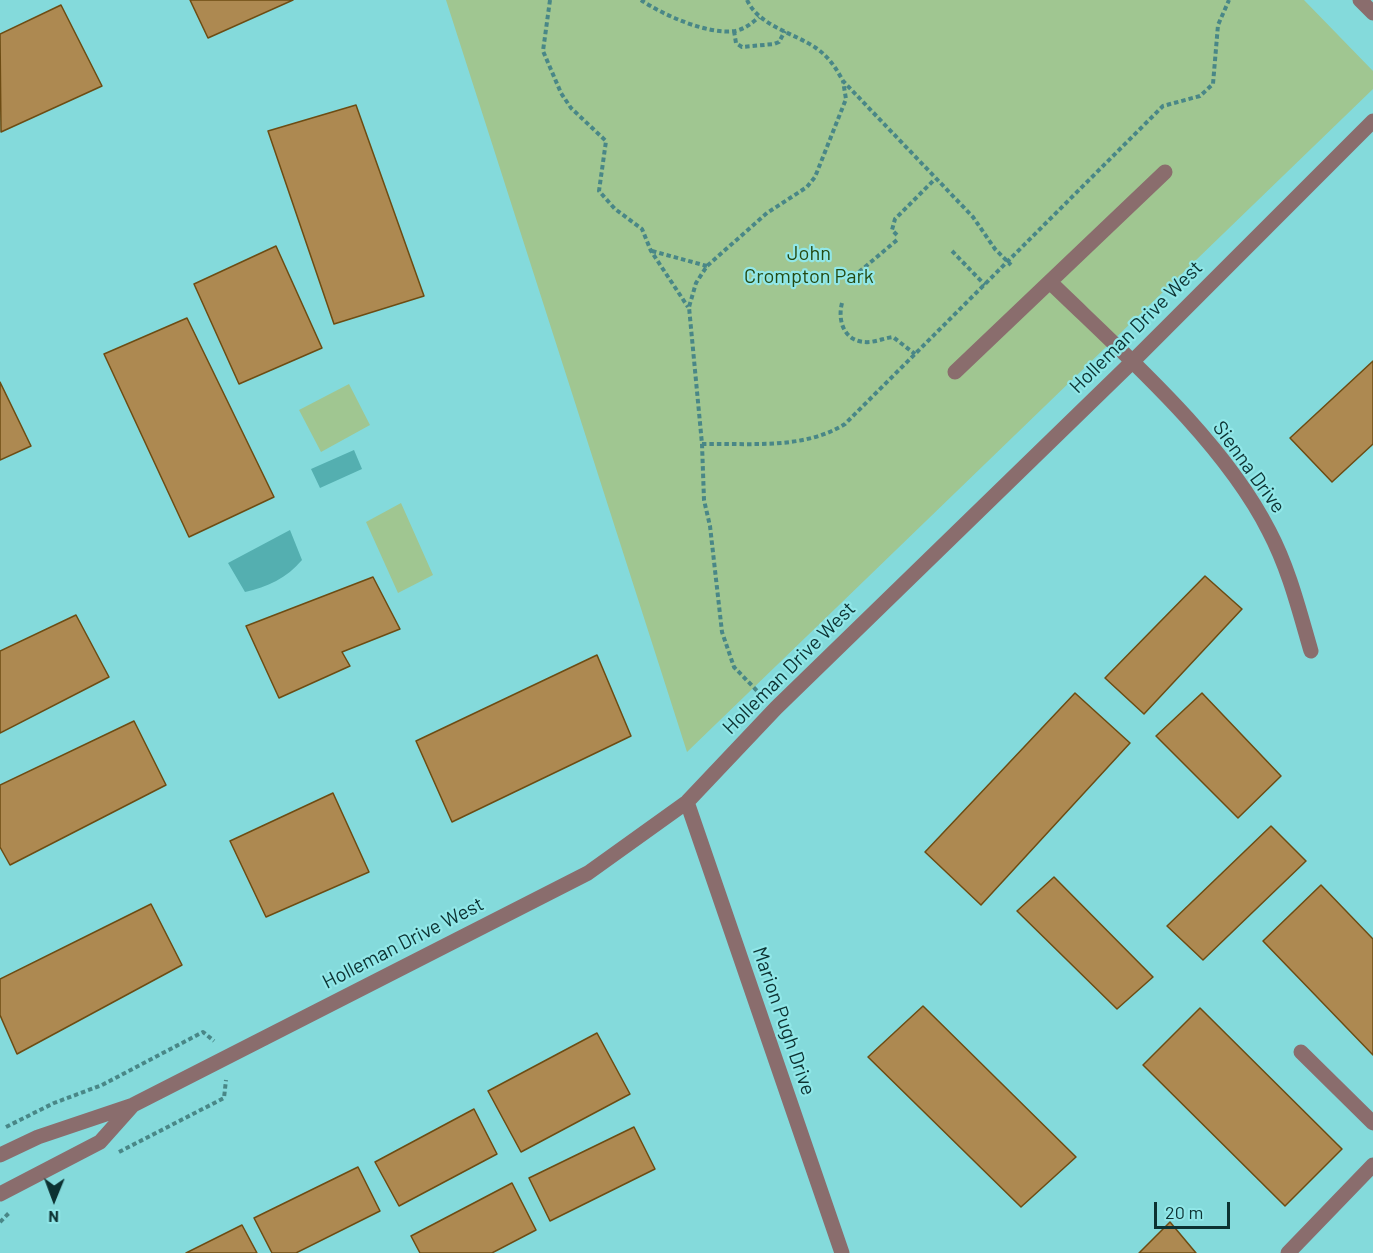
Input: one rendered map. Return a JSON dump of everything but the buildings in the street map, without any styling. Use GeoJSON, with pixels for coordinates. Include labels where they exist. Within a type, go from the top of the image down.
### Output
{"type":"FeatureCollection","features":[{"type":"Feature","properties":{"kind":"street"},"geometry":{"type":"LineString","coordinates":[[1360,0],[1373,14]]}},
{"type":"Feature","properties":{"kind":"street","name":"Holleman Drive West"},"geometry":{"type":"LineString","coordinates":[[0,1155],[38,1137],[133,1105],[588,873],[687,802],[776,708],[1132,362],[1373,121]]}},
{"type":"Feature","properties":{"kind":"street"},"geometry":{"type":"LineString","coordinates":[[955,372],[1165,172]]}},
{"type":"Feature","properties":{"kind":"street","name":"Sienna Drive"},"geometry":{"type":"LineString","coordinates":[[1050,282],[1171,401],[1246,492],[1269,530],[1292,583],[1311,651]]}},
{"type":"Feature","properties":{"kind":"street","name":"Marion Pugh Drive"},"geometry":{"type":"LineString","coordinates":[[687,802],[842,1253]]}},
{"type":"Feature","properties":{"kind":"street"},"geometry":{"type":"LineString","coordinates":[[1301,1052],[1373,1123]]}},
{"type":"Feature","properties":{"kind":"street","name":"Holleman Drive West"},"geometry":{"type":"LineString","coordinates":[[0,1194],[100,1142],[133,1105]]}},
{"type":"Feature","properties":{"kind":"street"},"geometry":{"type":"LineString","coordinates":[[1288,1253],[1373,1166]]}},
{"type":"Feature","properties":{"kind":"path"},"geometry":{"type":"LineString","coordinates":[[550,0],[543,51],[561,93],[571,108],[606,141],[599,191],[615,209],[642,229],[651,251],[689,307]]}},
{"type":"Feature","properties":{"kind":"path"},"geometry":{"type":"LineString","coordinates":[[642,0],[659,12],[696,25],[734,31],[746,27],[759,17]]}},
{"type":"Feature","properties":{"kind":"path"},"geometry":{"type":"LineString","coordinates":[[747,0],[759,17],[815,47],[827,57],[843,81],[973,217],[1009,264]]}},
{"type":"Feature","properties":{"kind":"path"},"geometry":{"type":"LineString","coordinates":[[702,444],[802,441],[831,433],[845,424],[1009,264],[1163,106],[1200,96],[1209,91],[1216,79],[1215,46],[1218,25],[1228,0]]}},
{"type":"Feature","properties":{"kind":"path"},"geometry":{"type":"LineString","coordinates":[[734,31],[736,43],[742,47],[774,44],[779,42],[785,32]]}},
{"type":"Feature","properties":{"kind":"path"},"geometry":{"type":"LineString","coordinates":[[776,708],[752,688],[734,667],[726,650],[710,526],[704,500],[702,444],[689,307],[696,283],[707,266],[767,213],[807,188],[815,177],[846,99],[843,81]]}},
{"type":"Feature","properties":{"kind":"path"},"geometry":{"type":"LineString","coordinates":[[859,272],[897,238],[892,230],[895,219],[935,179]]}},
{"type":"Feature","properties":{"kind":"path"},"geometry":{"type":"LineString","coordinates":[[952,250],[985,285]]}},
{"type":"Feature","properties":{"kind":"path"},"geometry":{"type":"LineString","coordinates":[[651,251],[707,266]]}},
{"type":"Feature","properties":{"kind":"path"},"geometry":{"type":"LineString","coordinates":[[842,303],[839,320],[842,327],[854,339],[869,342],[893,337],[915,354]]}},
{"type":"Feature","properties":{"kind":"path"},"geometry":{"type":"LineString","coordinates":[[0,1130],[54,1103],[102,1084],[203,1032],[230,1055]]}},
{"type":"Feature","properties":{"kind":"green space","name":"John Crompton Park"},"geometry":{"type":"Polygon","coordinates":[[[446,0],[1304,0],[1373,71],[1373,89],[687,752],[446,0]]]}},
{"type":"Feature","properties":{"kind":"green space"},"geometry":{"type":"Polygon","coordinates":[[[349,384],[370,425],[321,452],[299,410],[349,384]]]}},
{"type":"Feature","properties":{"kind":"green space"},"geometry":{"type":"Polygon","coordinates":[[[401,503],[433,575],[398,593],[366,522],[401,503]]]}},
{"type":"Feature","properties":{"kind":"water"},"geometry":{"type":"Polygon","coordinates":[[[354,450],[362,469],[320,488],[311,469],[354,450]]]}},
{"type":"Feature","properties":{"kind":"water"},"geometry":{"type":"Polygon","coordinates":[[[290,530],[302,560],[276,581],[245,592],[228,563],[290,530]]]}}]}
